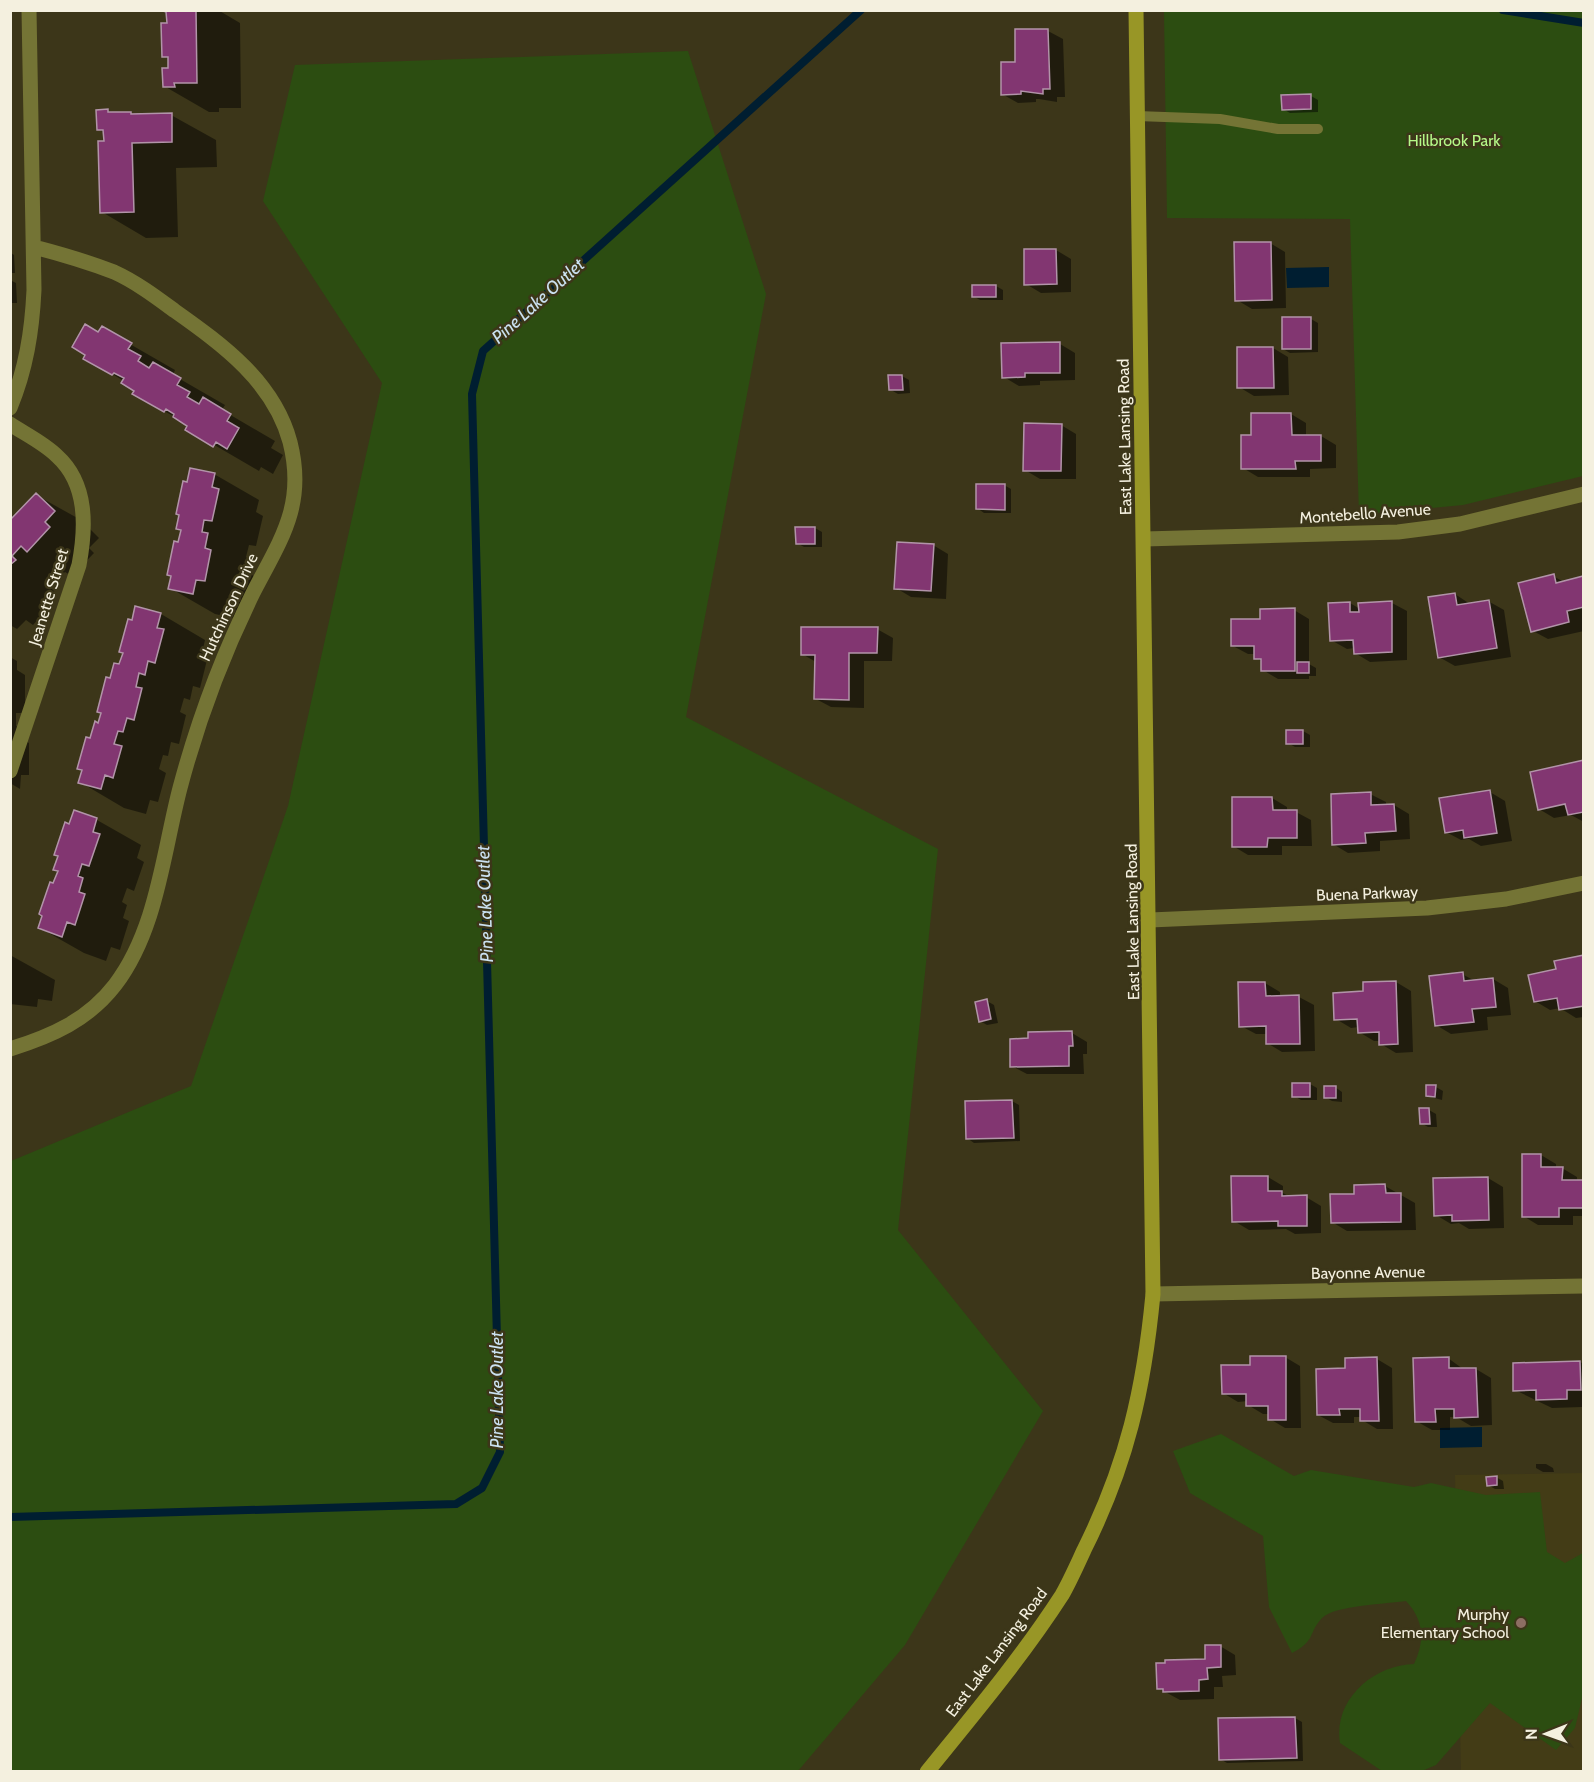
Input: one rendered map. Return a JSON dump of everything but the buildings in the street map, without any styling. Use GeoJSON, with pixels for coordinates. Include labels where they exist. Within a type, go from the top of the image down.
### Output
{"type":"FeatureCollection","features":[{"type":"Feature","properties":{"kind":"street"},"geometry":{"type":"LineString","coordinates":[[10,408],[23,377],[32,333],[34,247],[28,10]]}},
{"type":"Feature","properties":{"kind":"street","name":"East Lake Lansing Road"},"geometry":{"type":"LineString","coordinates":[[927,1772],[1015,1662],[1063,1593],[1107,1504],[1140,1398],[1154,1294],[1136,10]]}},
{"type":"Feature","properties":{"kind":"street","name":"Hutchinson Drive"},"geometry":{"type":"LineString","coordinates":[[10,1048],[65,1028],[91,1012],[115,984],[136,952],[150,911],[196,729],[224,651],[290,520],[296,490],[294,462],[281,418],[268,395],[236,357],[141,286],[115,273],[34,247]]}},
{"type":"Feature","properties":{"kind":"street","name":"Jeanette Street"},"geometry":{"type":"LineString","coordinates":[[10,424],[58,456],[74,478],[82,506],[85,532],[79,565],[10,771]]}},
{"type":"Feature","properties":{"kind":"street","name":"Montebello Avenue"},"geometry":{"type":"LineString","coordinates":[[1144,539],[1398,532],[1460,524],[1584,494]]}},
{"type":"Feature","properties":{"kind":"street","name":"Buena Parkway"},"geometry":{"type":"LineString","coordinates":[[1149,920],[1427,908],[1506,899],[1584,883]]}},
{"type":"Feature","properties":{"kind":"street","name":"Bayonne Avenue"},"geometry":{"type":"LineString","coordinates":[[1154,1294],[1584,1286]]}},
{"type":"Feature","properties":{"kind":"lane"},"geometry":{"type":"LineString","coordinates":[[1137,116],[1220,118],[1278,129],[1318,129]]}},
{"type":"Feature","properties":{"kind":"shaded area","name":"Murphy Elementary School"},"geometry":{"type":"Polygon","coordinates":[[[1583,1473],[1583,1771],[1461,1771],[1455,1475],[1583,1473]]]}},
{"type":"Feature","properties":{"kind":"green space","name":"Hillbrook Park"},"geometry":{"type":"Polygon","coordinates":[[[1164,11],[1583,11],[1583,476],[1463,505],[1359,515],[1350,219],[1167,218],[1164,11]]]}},
{"type":"Feature","properties":{"kind":"green space"},"geometry":{"type":"Polygon","coordinates":[[[688,51],[766,294],[686,717],[938,849],[898,1230],[1043,1411],[905,1645],[798,1771],[11,1771],[11,1161],[191,1086],[288,806],[382,383],[263,201],[295,65],[688,51]]]}},
{"type":"Feature","properties":{"kind":"green space"},"geometry":{"type":"Polygon","coordinates":[[[1221,1434],[1294,1476],[1311,1470],[1414,1487],[1431,1483],[1486,1495],[1540,1492],[1547,1552],[1565,1563],[1583,1553],[1583,1694],[1575,1728],[1556,1750],[1490,1703],[1436,1765],[1422,1771],[1382,1771],[1340,1743],[1339,1727],[1343,1713],[1359,1688],[1384,1671],[1414,1664],[1421,1639],[1419,1623],[1406,1601],[1338,1610],[1322,1618],[1305,1645],[1292,1653],[1269,1607],[1263,1536],[1190,1493],[1173,1451],[1221,1434]]]}},
{"type":"Feature","properties":{"kind":"water"},"geometry":{"type":"Polygon","coordinates":[[[1329,267],[1329,287],[1287,288],[1286,268],[1329,267]]]}},
{"type":"Feature","properties":{"kind":"water"},"geometry":{"type":"Polygon","coordinates":[[[1482,1427],[1482,1447],[1440,1448],[1440,1428],[1482,1427]]]}},
{"type":"Feature","properties":{"kind":"waterway","name":"Pine Lake Outlet"},"geometry":{"type":"LineString","coordinates":[[10,1517],[456,1504],[482,1488],[500,1452],[472,394],[483,351],[861,10]]}},
{"type":"Feature","properties":{"kind":"waterway","name":"Pine Lake Outlet"},"geometry":{"type":"LineString","coordinates":[[1503,10],[1584,23]]}},
{"type":"Feature","properties":{"kind":"place","name":"Murphy Elementary School"},"geometry":{"type":"Point","coordinates":[1521,1623]}}]}
